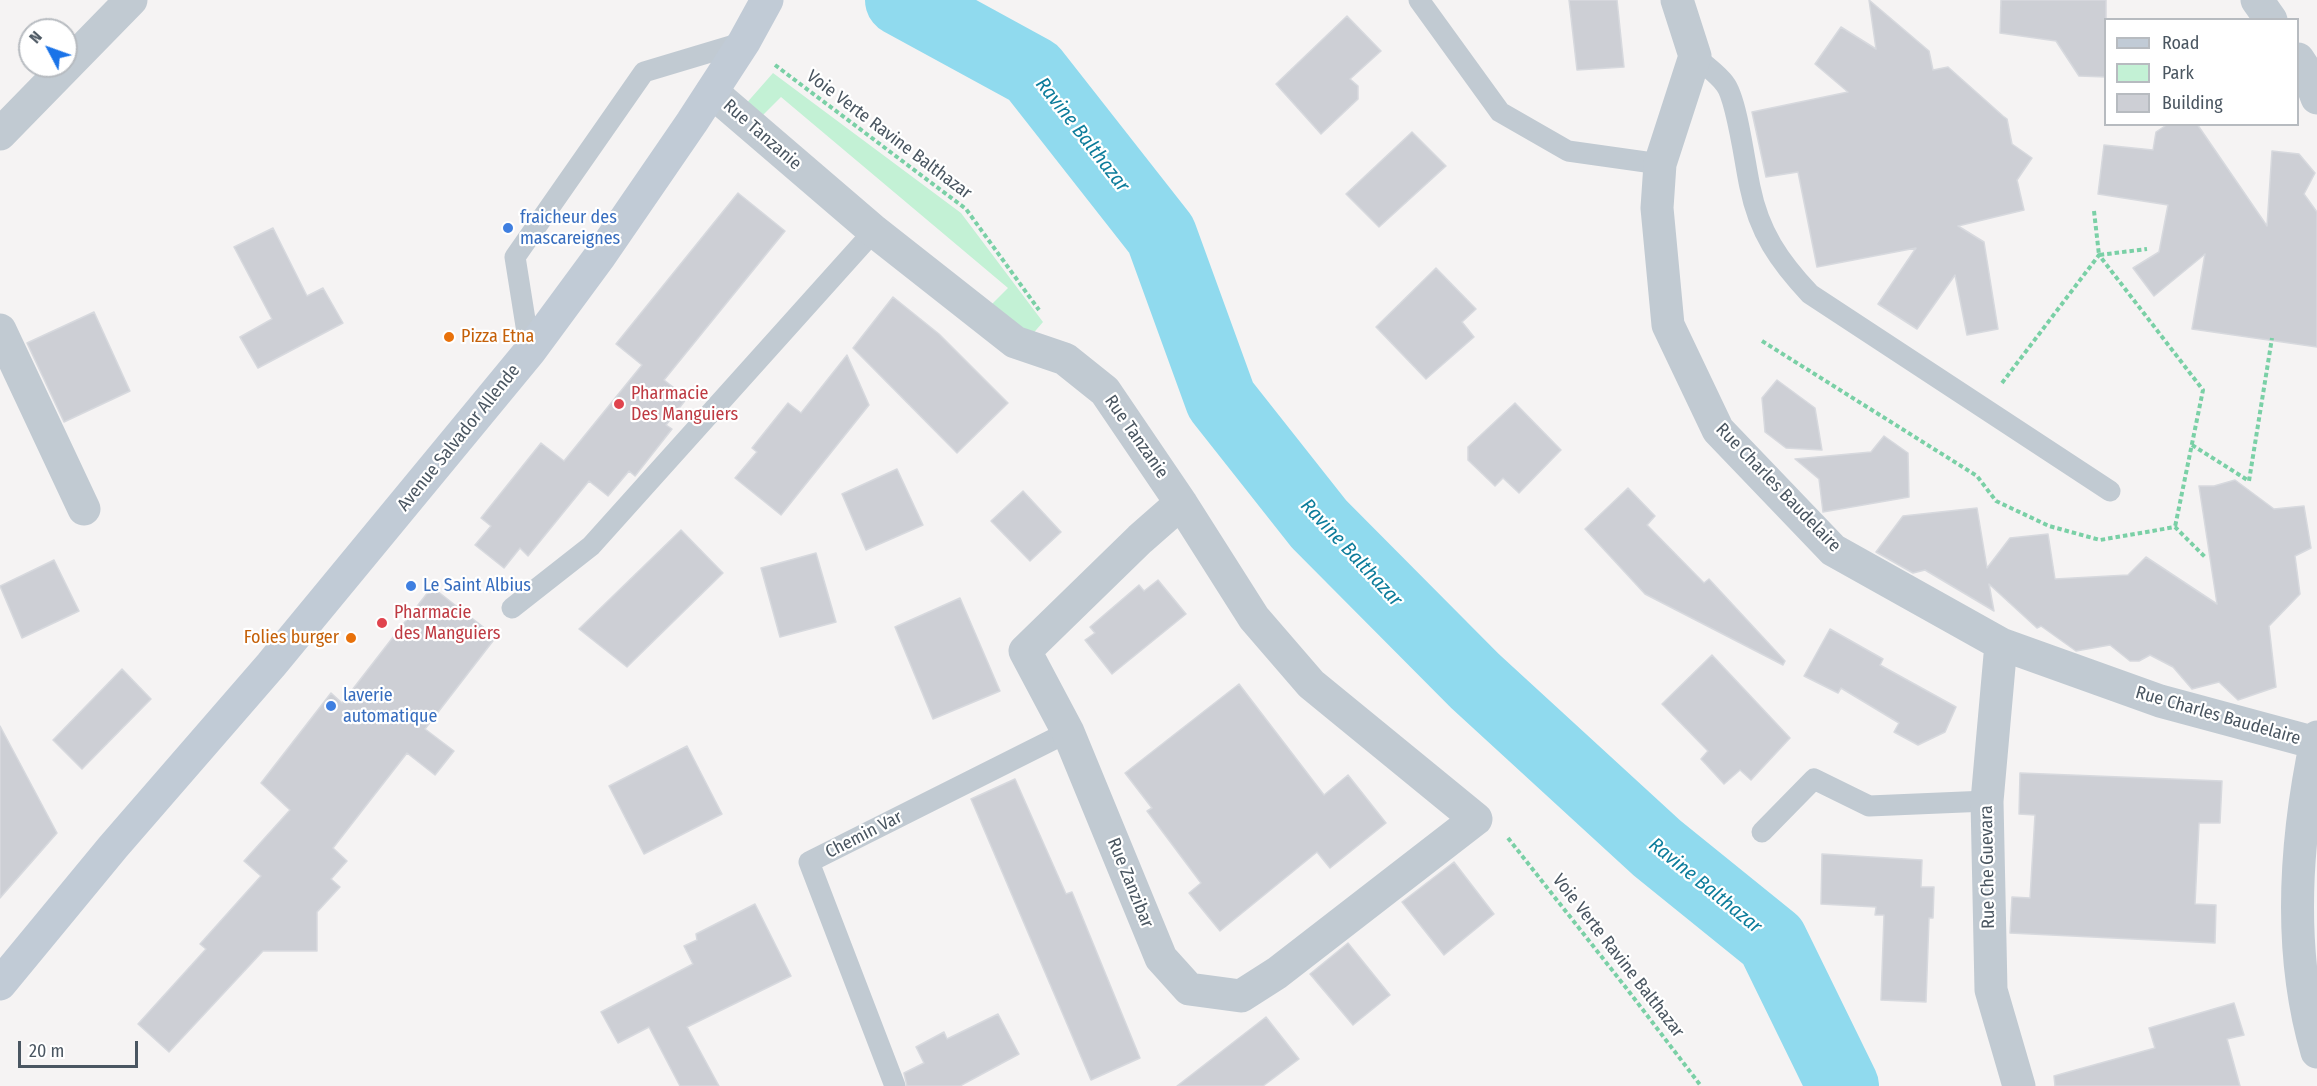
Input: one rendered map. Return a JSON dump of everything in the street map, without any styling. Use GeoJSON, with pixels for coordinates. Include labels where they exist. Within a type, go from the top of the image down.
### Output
{"type":"FeatureCollection","features":[{"type":"Feature","properties":{"kind":"main road","name":"Avenue Salvador Allende"},"geometry":{"type":"LineString","coordinates":[[0,984],[113,847],[271,665],[530,351],[600,256],[712,92],[744,42],[767,0]]}},
{"type":"Feature","properties":{"kind":"main road","name":"Avenue Salvador Allende"},"geometry":{"type":"LineString","coordinates":[[0,961],[113,847]]}},
{"type":"Feature","properties":{"kind":"street"},"geometry":{"type":"LineString","coordinates":[[0,134],[131,0]]}},
{"type":"Feature","properties":{"kind":"street"},"geometry":{"type":"LineString","coordinates":[[1677,0],[1695,56]]}},
{"type":"Feature","properties":{"kind":"street"},"geometry":{"type":"LineString","coordinates":[[2258,0],[2270,18]]}},
{"type":"Feature","properties":{"kind":"street","name":"Rue Charles Baudelaire"},"geometry":{"type":"LineString","coordinates":[[1695,56],[1660,164],[1657,208],[1668,325],[1718,430],[1833,550],[2001,644],[2160,701],[2316,740]]}},
{"type":"Feature","properties":{"kind":"street"},"geometry":{"type":"LineString","coordinates":[[2299,61],[2317,98]]}},
{"type":"Feature","properties":{"kind":"street","name":"Rue Tanzanie"},"geometry":{"type":"LineString","coordinates":[[712,92],[874,231],[1015,342],[1065,359],[1105,391],[1181,503],[1254,618],[1311,684],[1476,819]]}},
{"type":"Feature","properties":{"kind":"street"},"geometry":{"type":"LineString","coordinates":[[0,330],[84,509]]}},
{"type":"Feature","properties":{"kind":"street","name":"Rue Zanzibar"},"geometry":{"type":"LineString","coordinates":[[1181,503],[1140,539],[1025,651],[1068,732],[1161,958],[1189,989],[1241,996],[1277,972],[1476,819]]}},
{"type":"Feature","properties":{"kind":"street","name":"Rue Che Guevara"},"geometry":{"type":"LineString","coordinates":[[2001,644],[1987,801],[1991,990],[2019,1086]]}},
{"type":"Feature","properties":{"kind":"street"},"geometry":{"type":"LineString","coordinates":[[2316,740],[2302,827],[2296,920],[2307,1019],[2317,1052]]}},
{"type":"Feature","properties":{"kind":"lane"},"geometry":{"type":"LineString","coordinates":[[1419,0],[1500,112],[1568,151],[1660,164]]}},
{"type":"Feature","properties":{"kind":"lane"},"geometry":{"type":"LineString","coordinates":[[530,351],[515,257],[644,72],[744,42]]}},
{"type":"Feature","properties":{"kind":"lane"},"geometry":{"type":"LineString","coordinates":[[1695,56],[1726,85],[1736,116],[1750,190],[1766,236],[1785,267],[1810,294],[2110,491]]}},
{"type":"Feature","properties":{"kind":"lane"},"geometry":{"type":"LineString","coordinates":[[512,608],[591,546],[874,231]]}},
{"type":"Feature","properties":{"kind":"lane","name":"Chemin Var"},"geometry":{"type":"LineString","coordinates":[[895,1086],[809,862],[1068,732]]}},
{"type":"Feature","properties":{"kind":"lane"},"geometry":{"type":"LineString","coordinates":[[1762,832],[1814,779],[1869,806],[1987,801]]}},
{"type":"Feature","properties":{"kind":"path","name":"Voie Verte Ravine Balthazar"},"geometry":{"type":"LineString","coordinates":[[744,42],[966,209],[1041,313]]}},
{"type":"Feature","properties":{"kind":"path"},"geometry":{"type":"LineString","coordinates":[[2094,211],[2099,255],[2203,390],[2175,526]]}},
{"type":"Feature","properties":{"kind":"path"},"geometry":{"type":"LineString","coordinates":[[1984,408],[2099,255],[2146,249]]}},
{"type":"Feature","properties":{"kind":"path"},"geometry":{"type":"LineString","coordinates":[[2192,445],[2249,481],[2272,338]]}},
{"type":"Feature","properties":{"kind":"path"},"geometry":{"type":"LineString","coordinates":[[1762,341],[1977,476],[1996,501],[2049,526],[2100,540],[2175,526]]}},
{"type":"Feature","properties":{"kind":"path"},"geometry":{"type":"LineString","coordinates":[[2175,526],[2205,556]]}},
{"type":"Feature","properties":{"kind":"path","name":"Voie Verte Ravine Balthazar"},"geometry":{"type":"LineString","coordinates":[[1512,843],[1635,998],[1701,1086]]}},
{"type":"Feature","properties":{"kind":"green space"},"geometry":{"type":"Polygon","coordinates":[[[773,73],[961,213],[1043,322],[1030,337],[990,306],[1008,288],[781,97],[760,118],[744,106],[773,73]]]}},
{"type":"Feature","properties":{"kind":"building"},"geometry":{"type":"Polygon","coordinates":[[[1569,0],[1617,0],[1624,67],[1577,70],[1569,0]]]}},
{"type":"Feature","properties":{"kind":"building"},"geometry":{"type":"Polygon","coordinates":[[[1869,0],[1929,51],[1933,70],[1948,67],[2007,119],[2012,144],[2032,158],[2017,180],[2024,210],[1958,226],[1984,242],[1998,329],[1967,335],[1955,275],[1917,329],[1878,304],[1916,248],[1817,267],[1798,172],[1766,177],[1752,112],[1848,92],[1815,64],[1841,27],[1876,49],[1869,0]]]}},
{"type":"Feature","properties":{"kind":"building"},"geometry":{"type":"Polygon","coordinates":[[[2001,0],[2106,0],[2104,77],[2079,76],[2056,41],[2000,33],[2001,0]]]}},
{"type":"Feature","properties":{"kind":"building"},"geometry":{"type":"Polygon","coordinates":[[[1347,16],[1381,51],[1350,79],[1358,86],[1358,99],[1321,134],[1276,84],[1347,16]]]}},
{"type":"Feature","properties":{"kind":"building"},"geometry":{"type":"Polygon","coordinates":[[[2165,126],[2198,126],[2267,226],[2272,151],[2299,154],[2315,173],[2304,194],[2317,212],[2317,347],[2192,329],[2205,254],[2154,296],[2133,268],[2159,252],[2168,205],[2098,194],[2104,145],[2153,150],[2156,132],[2165,126]]]}},
{"type":"Feature","properties":{"kind":"building"},"geometry":{"type":"Polygon","coordinates":[[[1412,132],[1446,166],[1379,227],[1346,194],[1412,132]]]}},
{"type":"Feature","properties":{"kind":"building"},"geometry":{"type":"Polygon","coordinates":[[[738,193],[785,231],[664,380],[687,398],[666,425],[672,429],[635,476],[629,471],[608,496],[589,481],[528,556],[520,548],[504,568],[475,545],[491,526],[481,518],[541,443],[564,461],[642,365],[616,344],[738,193]]]}},
{"type":"Feature","properties":{"kind":"building"},"geometry":{"type":"Polygon","coordinates":[[[273,228],[307,296],[323,288],[343,323],[258,368],[240,337],[272,319],[234,247],[273,228]]]}},
{"type":"Feature","properties":{"kind":"building"},"geometry":{"type":"Polygon","coordinates":[[[1436,268],[1476,309],[1462,322],[1474,337],[1426,379],[1376,327],[1436,268]]]}},
{"type":"Feature","properties":{"kind":"building"},"geometry":{"type":"Polygon","coordinates":[[[893,297],[939,334],[1008,403],[957,453],[853,348],[893,297]]]}},
{"type":"Feature","properties":{"kind":"building"},"geometry":{"type":"Polygon","coordinates":[[[94,312],[130,391],[64,422],[27,343],[94,312]]]}},
{"type":"Feature","properties":{"kind":"building"},"geometry":{"type":"Polygon","coordinates":[[[847,355],[869,405],[781,515],[735,478],[757,452],[752,448],[788,403],[801,413],[847,355]]]}},
{"type":"Feature","properties":{"kind":"building"},"geometry":{"type":"Polygon","coordinates":[[[1777,380],[1815,408],[1822,450],[1786,448],[1765,432],[1762,398],[1777,380]]]}},
{"type":"Feature","properties":{"kind":"building"},"geometry":{"type":"Polygon","coordinates":[[[1515,403],[1561,450],[1519,493],[1503,478],[1495,486],[1468,460],[1468,447],[1515,403]]]}},
{"type":"Feature","properties":{"kind":"building"},"geometry":{"type":"Polygon","coordinates":[[[1884,436],[1908,453],[1909,497],[1823,512],[1819,479],[1795,459],[1871,452],[1884,436]]]}},
{"type":"Feature","properties":{"kind":"building"},"geometry":{"type":"Polygon","coordinates":[[[897,469],[923,525],[866,550],[842,494],[897,469]]]}},
{"type":"Feature","properties":{"kind":"building"},"geometry":{"type":"Polygon","coordinates":[[[2235,480],[2274,509],[2304,506],[2311,548],[2295,556],[2300,594],[2269,626],[2276,687],[2238,700],[2219,682],[2192,689],[2173,667],[2150,655],[2139,661],[2130,661],[2110,645],[2076,651],[2041,626],[2037,628],[1989,584],[1994,611],[1925,570],[1913,573],[1876,552],[1903,516],[1977,508],[1987,568],[2010,538],[2048,534],[2055,579],[2128,575],[2146,557],[2217,604],[2199,486],[2214,486],[2235,480]]]}},
{"type":"Feature","properties":{"kind":"building"},"geometry":{"type":"Polygon","coordinates":[[[1628,488],[1655,516],[1647,525],[1704,583],[1709,579],[1785,661],[1783,665],[1645,594],[1585,529],[1628,488]]]}},
{"type":"Feature","properties":{"kind":"building"},"geometry":{"type":"Polygon","coordinates":[[[1023,491],[1061,532],[1030,561],[991,521],[1023,491]]]}},
{"type":"Feature","properties":{"kind":"building"},"geometry":{"type":"Polygon","coordinates":[[[681,530],[723,573],[627,667],[579,629],[681,530]]]}},
{"type":"Feature","properties":{"kind":"building"},"geometry":{"type":"Polygon","coordinates":[[[816,553],[836,622],[780,637],[761,568],[816,553]]]}},
{"type":"Feature","properties":{"kind":"building"},"geometry":{"type":"Polygon","coordinates":[[[54,560],[79,611],[22,638],[0,586],[54,560]]]}},
{"type":"Feature","properties":{"kind":"building"},"geometry":{"type":"Polygon","coordinates":[[[1158,580],[1186,614],[1112,674],[1085,640],[1095,633],[1090,627],[1139,585],[1144,591],[1158,580]]]}},
{"type":"Feature","properties":{"kind":"building"},"geometry":{"type":"Polygon","coordinates":[[[432,587],[496,637],[425,729],[454,751],[435,775],[407,753],[333,848],[347,861],[331,879],[340,887],[317,912],[317,951],[263,951],[169,1052],[138,1024],[206,949],[200,944],[261,876],[244,861],[290,810],[261,783],[331,693],[342,703],[432,587]]]}},
{"type":"Feature","properties":{"kind":"building"},"geometry":{"type":"Polygon","coordinates":[[[960,598],[1000,691],[933,719],[895,627],[960,598]]]}},
{"type":"Feature","properties":{"kind":"building"},"geometry":{"type":"Polygon","coordinates":[[[1830,629],[1883,659],[1880,665],[1956,707],[1945,732],[1918,745],[1894,732],[1899,723],[1841,688],[1838,693],[1804,676],[1830,629]]]}},
{"type":"Feature","properties":{"kind":"building"},"geometry":{"type":"Polygon","coordinates":[[[1712,655],[1790,738],[1751,780],[1740,770],[1724,784],[1701,759],[1708,751],[1662,704],[1712,655]]]}},
{"type":"Feature","properties":{"kind":"building"},"geometry":{"type":"Polygon","coordinates":[[[122,669],[151,699],[82,769],[53,740],[122,669]]]}},
{"type":"Feature","properties":{"kind":"building"},"geometry":{"type":"Polygon","coordinates":[[[1239,684],[1324,795],[1348,775],[1386,823],[1330,868],[1317,852],[1220,931],[1189,893],[1201,883],[1147,811],[1152,808],[1125,773],[1239,684]]]}},
{"type":"Feature","properties":{"kind":"building"},"geometry":{"type":"Polygon","coordinates":[[[0,726],[57,833],[0,898],[0,726]]]}},
{"type":"Feature","properties":{"kind":"building"},"geometry":{"type":"Polygon","coordinates":[[[687,746],[722,814],[644,854],[609,786],[687,746]]]}},
{"type":"Feature","properties":{"kind":"building"},"geometry":{"type":"Polygon","coordinates":[[[2020,773],[2222,781],[2220,823],[2199,823],[2195,904],[2216,905],[2215,943],[2010,933],[2012,897],[2030,898],[2035,815],[2019,814],[2020,773]]]}},
{"type":"Feature","properties":{"kind":"building"},"geometry":{"type":"Polygon","coordinates":[[[1015,779],[1066,894],[1072,892],[1140,1058],[1091,1080],[971,799],[1015,779]]]}},
{"type":"Feature","properties":{"kind":"building"},"geometry":{"type":"Polygon","coordinates":[[[1822,854],[1922,860],[1921,887],[1934,887],[1933,918],[1929,918],[1926,1002],[1881,1000],[1884,915],[1875,915],[1876,907],[1821,904],[1822,854]]]}},
{"type":"Feature","properties":{"kind":"building"},"geometry":{"type":"Polygon","coordinates":[[[1454,862],[1494,914],[1444,955],[1402,902],[1454,862]]]}},
{"type":"Feature","properties":{"kind":"building"},"geometry":{"type":"Polygon","coordinates":[[[755,904],[791,976],[687,1027],[719,1086],[680,1086],[649,1027],[618,1043],[601,1012],[693,964],[684,946],[697,940],[696,934],[755,904]]]}},
{"type":"Feature","properties":{"kind":"building"},"geometry":{"type":"Polygon","coordinates":[[[1348,943],[1390,995],[1353,1025],[1310,974],[1348,943]]]}},
{"type":"Feature","properties":{"kind":"building"},"geometry":{"type":"Polygon","coordinates":[[[2234,1003],[2244,1035],[2227,1039],[2240,1086],[2055,1086],[2054,1076],[2155,1048],[2149,1028],[2234,1003]]]}},
{"type":"Feature","properties":{"kind":"building"},"geometry":{"type":"Polygon","coordinates":[[[998,1014],[1019,1054],[960,1086],[907,1086],[904,1073],[924,1063],[916,1047],[944,1032],[947,1039],[998,1014]]]}},
{"type":"Feature","properties":{"kind":"building"},"geometry":{"type":"Polygon","coordinates":[[[1266,1017],[1299,1059],[1263,1086],[1177,1086],[1266,1017]]]}},
{"type":"Feature","properties":{"kind":"waterway","name":"Ravine Balthazar"},"geometry":{"type":"LineString","coordinates":[[901,0],[1033,72],[1161,235],[1221,400],[1319,524],[1475,681],[1657,848],[1772,941],[1843,1086]]}},
{"type":"Feature","properties":{"kind":"place","name":"fraicheur des mascareignes"},"geometry":{"type":"Point","coordinates":[508,228]}},
{"type":"Feature","properties":{"kind":"place","name":"Pizza Etna"},"geometry":{"type":"Point","coordinates":[449,337]}},
{"type":"Feature","properties":{"kind":"place","name":"Pharmacie Des Manguiers"},"geometry":{"type":"Point","coordinates":[619,404]}},
{"type":"Feature","properties":{"kind":"place","name":"Le Saint Albius"},"geometry":{"type":"Point","coordinates":[411,586]}},
{"type":"Feature","properties":{"kind":"place","name":"Pharmacie des Manguiers"},"geometry":{"type":"Point","coordinates":[382,623]}},
{"type":"Feature","properties":{"kind":"place","name":"Folies burger"},"geometry":{"type":"Point","coordinates":[351,638]}},
{"type":"Feature","properties":{"kind":"place","name":"laverie automatique"},"geometry":{"type":"Point","coordinates":[331,706]}}]}
